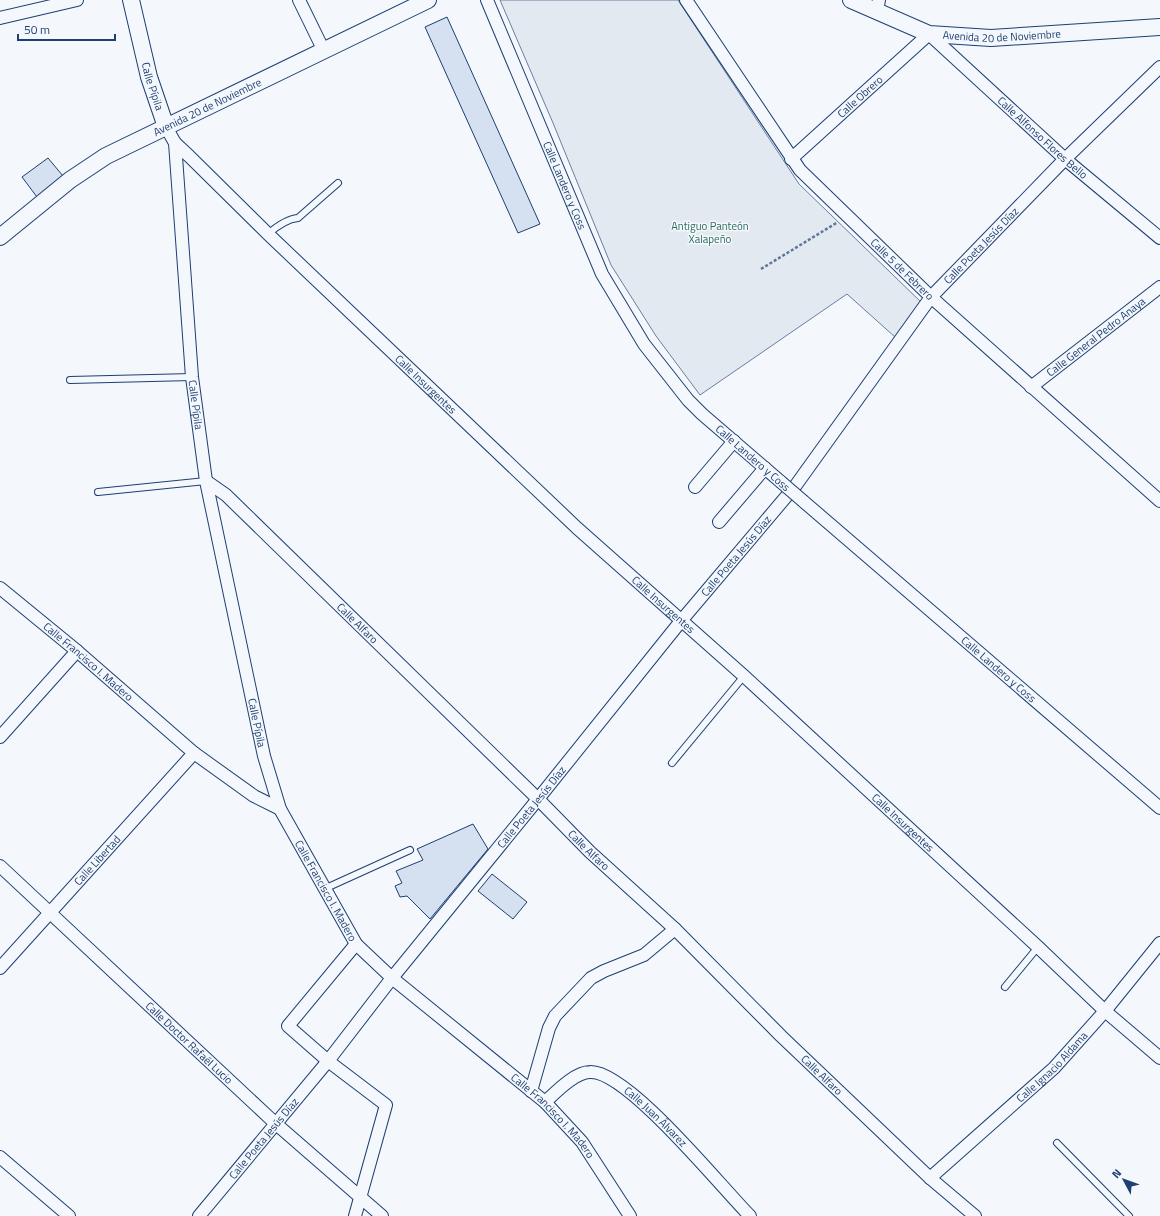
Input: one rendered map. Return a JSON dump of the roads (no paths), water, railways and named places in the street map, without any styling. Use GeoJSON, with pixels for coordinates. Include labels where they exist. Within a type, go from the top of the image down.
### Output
{"type":"FeatureCollection","features":[{"type":"Feature","properties":{"kind":"main road","name":"Calle Pípila"},"geometry":{"type":"LineString","coordinates":[[131,0],[149,77],[166,127]]}},
{"type":"Feature","properties":{"kind":"main road","name":"Avenida 20 de Noviembre"},"geometry":{"type":"LineString","coordinates":[[0,237],[70,180],[106,156],[324,52],[428,0]]}},
{"type":"Feature","properties":{"kind":"main road","name":"Avenida 20 de Noviembre"},"geometry":{"type":"LineString","coordinates":[[851,0],[878,5],[929,34],[991,38],[1160,27]]}},
{"type":"Feature","properties":{"kind":"street"},"geometry":{"type":"LineString","coordinates":[[0,18],[77,0]]}},
{"type":"Feature","properties":{"kind":"street"},"geometry":{"type":"LineString","coordinates":[[299,0],[324,52]]}},
{"type":"Feature","properties":{"kind":"street","name":"Calle Landero y Coss"},"geometry":{"type":"LineString","coordinates":[[487,0],[602,274],[644,344],[688,400],[702,414],[1160,808]]}},
{"type":"Feature","properties":{"kind":"street","name":"Calle 5 de Febrero"},"geometry":{"type":"LineString","coordinates":[[686,0],[791,159],[800,170],[931,297],[1160,501]]}},
{"type":"Feature","properties":{"kind":"street","name":"Calle Obrero"},"geometry":{"type":"LineString","coordinates":[[791,159],[929,34]]}},
{"type":"Feature","properties":{"kind":"street","name":"Calle Alfonso Flores Bello"},"geometry":{"type":"LineString","coordinates":[[929,34],[1065,159],[1160,238]]}},
{"type":"Feature","properties":{"kind":"street","name":"Calle Poeta Jesús Díaz"},"geometry":{"type":"LineString","coordinates":[[199,1216],[328,1061],[392,978],[681,621],[796,485],[931,297],[1065,159],[1160,67]]}},
{"type":"Feature","properties":{"kind":"street","name":"Calle Pípila"},"geometry":{"type":"LineString","coordinates":[[166,127],[174,143],[192,377],[206,481],[264,756],[280,809]]}},
{"type":"Feature","properties":{"kind":"street","name":"Calle Insurgentes"},"geometry":{"type":"LineString","coordinates":[[174,143],[571,522],[744,676],[1038,947],[1105,1011],[1160,1058]]}},
{"type":"Feature","properties":{"kind":"street","name":"Calle General Pedro Anaya"},"geometry":{"type":"LineString","coordinates":[[1031,387],[1160,288]]}},
{"type":"Feature","properties":{"kind":"street"},"geometry":{"type":"LineString","coordinates":[[695,488],[734,441]]}},
{"type":"Feature","properties":{"kind":"street"},"geometry":{"type":"LineString","coordinates":[[719,522],[765,468]]}},
{"type":"Feature","properties":{"kind":"street","name":"Calle Alfaro"},"geometry":{"type":"LineString","coordinates":[[206,481],[226,495],[538,799],[590,852],[675,929],[781,1036],[930,1178],[975,1216]]}},
{"type":"Feature","properties":{"kind":"street","name":"Calle Francisco I. Madero"},"geometry":{"type":"LineString","coordinates":[[0,588],[77,651],[194,753],[254,796],[280,809],[356,944],[392,978],[546,1102],[582,1142],[630,1216]]}},
{"type":"Feature","properties":{"kind":"street"},"geometry":{"type":"LineString","coordinates":[[0,737],[77,651]]}},
{"type":"Feature","properties":{"kind":"street","name":"Calle Libertad"},"geometry":{"type":"LineString","coordinates":[[0,968],[194,753]]}},
{"type":"Feature","properties":{"kind":"street","name":"Calle Doctor Rafaél Lucio"},"geometry":{"type":"LineString","coordinates":[[0,866],[275,1123],[382,1216]]}},
{"type":"Feature","properties":{"kind":"street"},"geometry":{"type":"LineString","coordinates":[[531,1091],[549,1028],[555,1016],[591,978],[604,971],[644,955],[675,929]]}},
{"type":"Feature","properties":{"kind":"street","name":"Calle Ignacio Aldama"},"geometry":{"type":"LineString","coordinates":[[930,1178],[1054,1068],[1105,1011],[1160,943]]}},
{"type":"Feature","properties":{"kind":"street"},"geometry":{"type":"LineString","coordinates":[[355,1216],[386,1105],[328,1061],[288,1026],[356,944]]}},
{"type":"Feature","properties":{"kind":"street","name":"Calle Juan Álvarez"},"geometry":{"type":"LineString","coordinates":[[546,1102],[566,1082],[587,1072],[596,1072],[604,1075],[633,1095],[660,1118],[750,1216]]}},
{"type":"Feature","properties":{"kind":"street"},"geometry":{"type":"LineString","coordinates":[[0,1157],[69,1216]]}},
{"type":"Feature","properties":{"kind":"lane"},"geometry":{"type":"LineString","coordinates":[[268,234],[275,228],[294,218],[298,218],[338,183]]}},
{"type":"Feature","properties":{"kind":"lane"},"geometry":{"type":"LineString","coordinates":[[70,380],[192,377]]}},
{"type":"Feature","properties":{"kind":"lane"},"geometry":{"type":"LineString","coordinates":[[98,492],[206,481]]}},
{"type":"Feature","properties":{"kind":"lane"},"geometry":{"type":"LineString","coordinates":[[672,763],[744,676]]}},
{"type":"Feature","properties":{"kind":"lane"},"geometry":{"type":"LineString","coordinates":[[324,889],[410,850]]}},
{"type":"Feature","properties":{"kind":"lane"},"geometry":{"type":"LineString","coordinates":[[1005,987],[1038,947]]}},
{"type":"Feature","properties":{"kind":"lane"},"geometry":{"type":"LineString","coordinates":[[1057,1143],[1129,1216]]}},
{"type":"Feature","properties":{"kind":"park label","name":"Antiguo Panteón Xalapeño"},"geometry":{"type":"Point","coordinates":[710,232]}}]}
